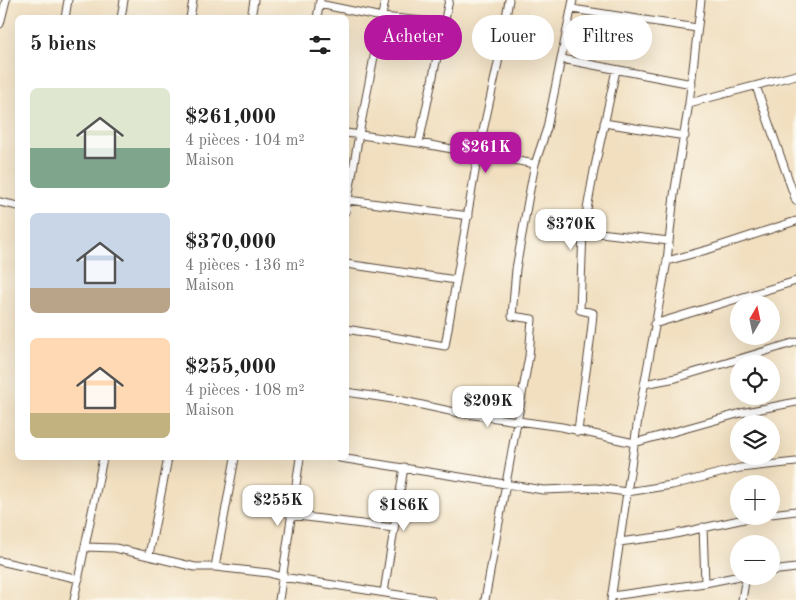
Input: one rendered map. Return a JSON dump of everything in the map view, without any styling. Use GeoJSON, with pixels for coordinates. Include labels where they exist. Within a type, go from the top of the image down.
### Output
{"type":"FeatureCollection","features":[{"type":"Feature","properties":{"kind":"street"},"geometry":{"type":"LineString","coordinates":[[0,24],[6,0]]}},
{"type":"Feature","properties":{"kind":"street"},"geometry":{"type":"LineString","coordinates":[[65,15],[68,0]]}},
{"type":"Feature","properties":{"kind":"street"},"geometry":{"type":"LineString","coordinates":[[122,15],[124,0]]}},
{"type":"Feature","properties":{"kind":"street"},"geometry":{"type":"LineString","coordinates":[[190,15],[193,0]]}},
{"type":"Feature","properties":{"kind":"street"},"geometry":{"type":"LineString","coordinates":[[252,15],[254,0]]}},
{"type":"Feature","properties":{"kind":"street"},"geometry":{"type":"LineString","coordinates":[[382,15],[385,0]]}},
{"type":"Feature","properties":{"kind":"street"},"geometry":{"type":"LineString","coordinates":[[446,15],[449,0]]}},
{"type":"Feature","properties":{"kind":"street"},"geometry":{"type":"LineString","coordinates":[[349,330],[445,346],[478,154],[498,63],[509,0]]}},
{"type":"Feature","properties":{"kind":"street"},"geometry":{"type":"LineString","coordinates":[[484,600],[529,356],[532,319],[512,316],[516,269],[535,164],[547,128],[573,0]]}},
{"type":"Feature","properties":{"kind":"street"},"geometry":{"type":"LineString","coordinates":[[701,0],[692,84],[674,195],[667,261],[654,324],[634,443],[612,598],[730,578]]}},
{"type":"Feature","properties":{"kind":"street"},"geometry":{"type":"LineString","coordinates":[[317,15],[319,2],[374,15]]}},
{"type":"Feature","properties":{"kind":"street"},"geometry":{"type":"LineString","coordinates":[[572,9],[697,28]]}},
{"type":"Feature","properties":{"kind":"street"},"geometry":{"type":"LineString","coordinates":[[562,59],[692,84]]}},
{"type":"Feature","properties":{"kind":"street"},"geometry":{"type":"LineString","coordinates":[[349,194],[374,60]]}},
{"type":"Feature","properties":{"kind":"street"},"geometry":{"type":"LineString","coordinates":[[419,143],[436,60]]}},
{"type":"Feature","properties":{"kind":"street"},"geometry":{"type":"LineString","coordinates":[[578,432],[581,402],[591,348],[594,313],[580,310],[583,231],[616,70]]}},
{"type":"Feature","properties":{"kind":"street"},"geometry":{"type":"LineString","coordinates":[[689,102],[796,75]]}},
{"type":"Feature","properties":{"kind":"street"},"geometry":{"type":"LineString","coordinates":[[756,86],[796,201]]}},
{"type":"Feature","properties":{"kind":"street"},"geometry":{"type":"LineString","coordinates":[[604,123],[684,136]]}},
{"type":"Feature","properties":{"kind":"street"},"geometry":{"type":"LineString","coordinates":[[349,133],[419,143],[535,164]]}},
{"type":"Feature","properties":{"kind":"street"},"geometry":{"type":"LineString","coordinates":[[349,200],[468,216]]}},
{"type":"Feature","properties":{"kind":"street"},"geometry":{"type":"LineString","coordinates":[[0,202],[15,205]]}},
{"type":"Feature","properties":{"kind":"street"},"geometry":{"type":"LineString","coordinates":[[667,261],[796,221]]}},
{"type":"Feature","properties":{"kind":"street"},"geometry":{"type":"LineString","coordinates":[[583,231],[669,240]]}},
{"type":"Feature","properties":{"kind":"street"},"geometry":{"type":"LineString","coordinates":[[349,264],[456,280]]}},
{"type":"Feature","properties":{"kind":"street"},"geometry":{"type":"LineString","coordinates":[[654,324],[796,281]]}},
{"type":"Feature","properties":{"kind":"street"},"geometry":{"type":"LineString","coordinates":[[644,384],[676,378],[796,342]]}},
{"type":"Feature","properties":{"kind":"street"},"geometry":{"type":"LineString","coordinates":[[349,392],[399,400],[459,413],[562,427],[634,443],[741,412],[796,402]]}},
{"type":"Feature","properties":{"kind":"street"},"geometry":{"type":"LineString","coordinates":[[349,459],[543,490],[596,488],[627,492],[672,485],[740,468],[796,462]]}},
{"type":"Feature","properties":{"kind":"street"},"geometry":{"type":"LineString","coordinates":[[74,600],[103,460]]}},
{"type":"Feature","properties":{"kind":"street"},"geometry":{"type":"LineString","coordinates":[[149,555],[168,460]]}},
{"type":"Feature","properties":{"kind":"street"},"geometry":{"type":"LineString","coordinates":[[215,567],[235,460]]}},
{"type":"Feature","properties":{"kind":"street"},"geometry":{"type":"LineString","coordinates":[[279,600],[290,515],[300,460]]}},
{"type":"Feature","properties":{"kind":"street"},"geometry":{"type":"LineString","coordinates":[[384,592],[404,467]]}},
{"type":"Feature","properties":{"kind":"street"},"geometry":{"type":"LineString","coordinates":[[780,513],[796,511]]}},
{"type":"Feature","properties":{"kind":"street"},"geometry":{"type":"LineString","coordinates":[[290,515],[394,528]]}},
{"type":"Feature","properties":{"kind":"street"},"geometry":{"type":"LineString","coordinates":[[619,542],[666,536],[730,522]]}},
{"type":"Feature","properties":{"kind":"street"},"geometry":{"type":"LineString","coordinates":[[703,527],[705,583]]}},
{"type":"Feature","properties":{"kind":"street"},"geometry":{"type":"LineString","coordinates":[[85,547],[116,548],[195,567],[215,567],[269,573],[282,577],[431,600]]}},
{"type":"Feature","properties":{"kind":"street"},"geometry":{"type":"LineString","coordinates":[[0,561],[79,579]]}},
{"type":"Feature","properties":{"kind":"street"},"geometry":{"type":"LineString","coordinates":[[780,570],[796,568]]}},
{"type":"Feature","properties":{"kind":"street"},"geometry":{"type":"LineString","coordinates":[[742,600],[744,585]]}}]}
